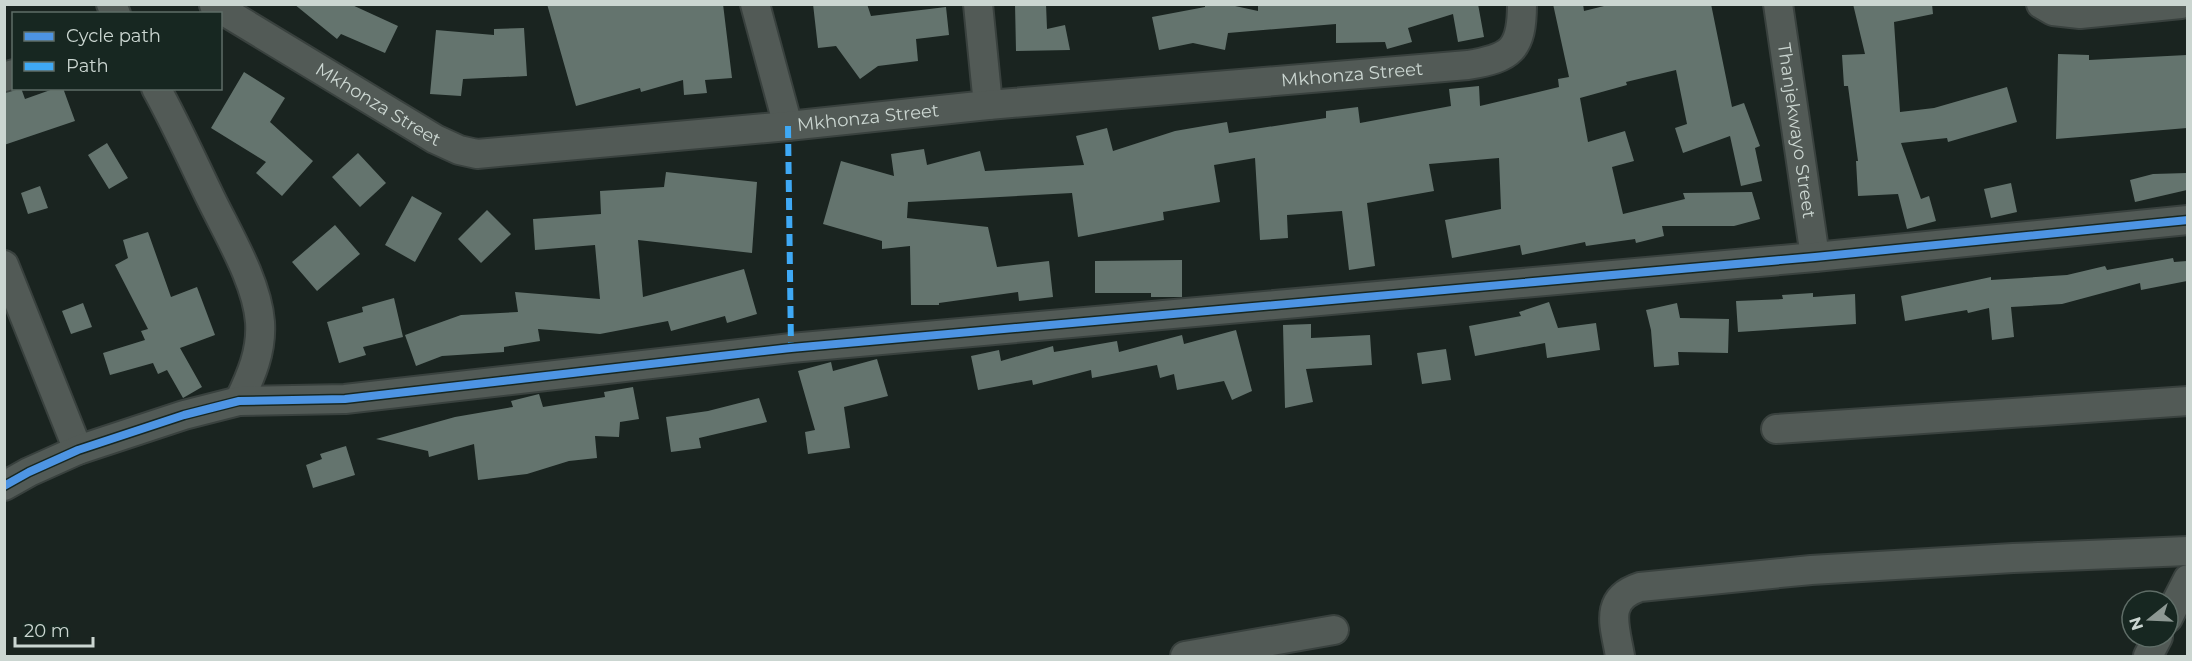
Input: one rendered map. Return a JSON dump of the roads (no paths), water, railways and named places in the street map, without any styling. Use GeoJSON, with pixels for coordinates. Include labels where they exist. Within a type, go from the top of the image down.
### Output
{"type":"FeatureCollection","features":[{"type":"Feature","properties":{"kind":"street"},"geometry":{"type":"LineString","coordinates":[[755,4],[788,126]]}},
{"type":"Feature","properties":{"kind":"street"},"geometry":{"type":"LineString","coordinates":[[978,4],[988,105]]}},
{"type":"Feature","properties":{"kind":"street","name":"Mkhonza Street"},"geometry":{"type":"LineString","coordinates":[[214,5],[435,139],[467,152],[492,153],[988,105],[1491,61],[1509,52],[1518,39],[1522,4]]}},
{"type":"Feature","properties":{"kind":"street","name":"Thanjekwayo Street"},"geometry":{"type":"LineString","coordinates":[[1778,4],[1815,257]]}},
{"type":"Feature","properties":{"kind":"street"},"geometry":{"type":"LineString","coordinates":[[2041,4],[2053,11],[2080,14],[2181,4]]}},
{"type":"Feature","properties":{"kind":"street"},"geometry":{"type":"LineString","coordinates":[[161,92],[230,238],[255,299],[260,322],[259,349],[253,371],[239,401]]}},
{"type":"Feature","properties":{"kind":"street"},"geometry":{"type":"LineString","coordinates":[[4,486],[78,450],[184,415],[239,401],[345,399],[791,348],[1815,257],[2187,220]]}},
{"type":"Feature","properties":{"kind":"street"},"geometry":{"type":"LineString","coordinates":[[4,265],[78,450]]}},
{"type":"Feature","properties":{"kind":"street"},"geometry":{"type":"LineString","coordinates":[[1776,429],[2187,401]]}},
{"type":"Feature","properties":{"kind":"street"},"geometry":{"type":"LineString","coordinates":[[1620,657],[1613,614],[1616,602],[1623,594],[1640,587],[1811,570],[2187,551]]}},
{"type":"Feature","properties":{"kind":"street"},"geometry":{"type":"LineString","coordinates":[[2180,593],[2187,579]]}},
{"type":"Feature","properties":{"kind":"street"},"geometry":{"type":"LineString","coordinates":[[1185,657],[1334,630]]}}]}
